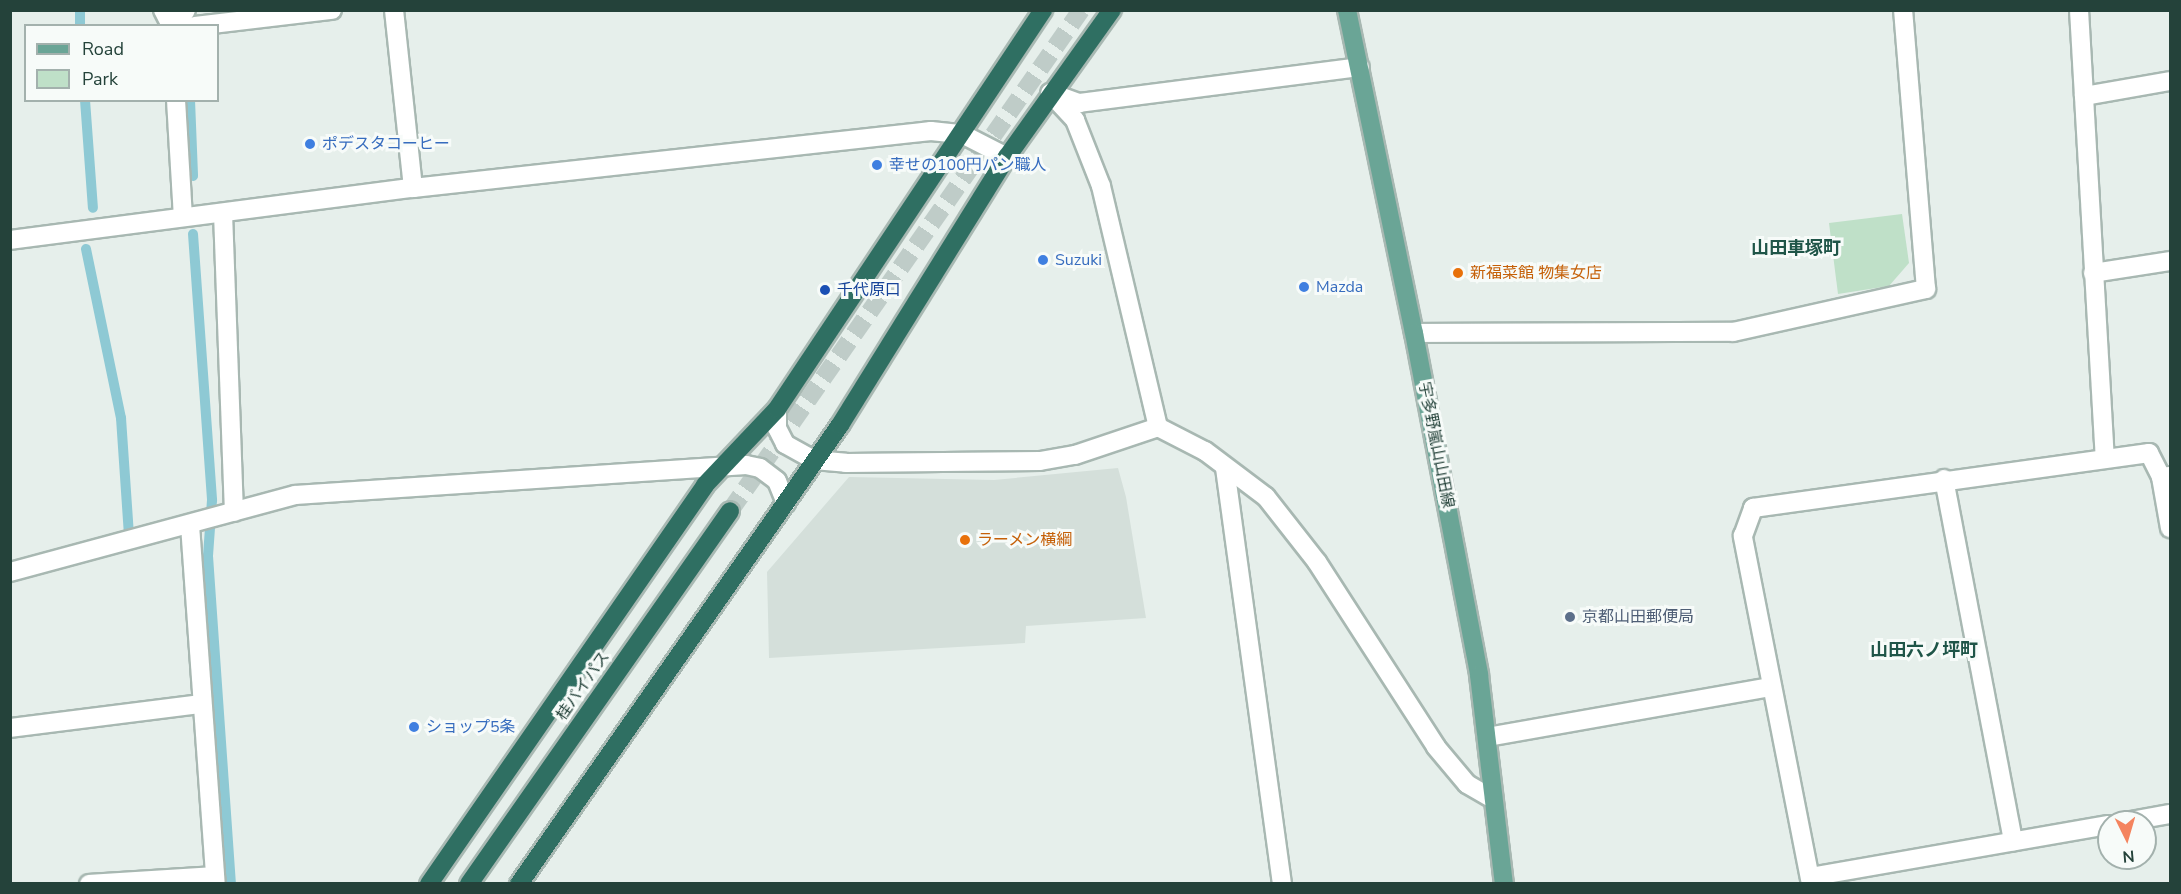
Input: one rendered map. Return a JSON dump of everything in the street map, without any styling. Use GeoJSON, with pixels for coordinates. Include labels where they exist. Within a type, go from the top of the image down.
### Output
{"type":"FeatureCollection","features":[{"type":"Feature","properties":{"kind":"highway"},"geometry":{"type":"LineString","coordinates":[[519,884],[662,674],[840,425],[1007,157],[1050,93],[1112,10]]}},
{"type":"Feature","properties":{"kind":"highway"},"geometry":{"type":"LineString","coordinates":[[429,884],[705,485],[777,409],[962,134],[1038,13]]}},
{"type":"Feature","properties":{"kind":"highway","name":"桂バイパス"},"geometry":{"type":"LineString","coordinates":[[469,884],[730,512]]}},
{"type":"Feature","properties":{"kind":"main road","name":"宇多野嵐山山田線"},"geometry":{"type":"LineString","coordinates":[[1347,10],[1414,333],[1479,675],[1504,884]]}},
{"type":"Feature","properties":{"kind":"street"},"geometry":{"type":"LineString","coordinates":[[163,10],[170,24]]}},
{"type":"Feature","properties":{"kind":"street"},"geometry":{"type":"LineString","coordinates":[[177,24],[186,10]]}},
{"type":"Feature","properties":{"kind":"street"},"geometry":{"type":"LineString","coordinates":[[212,24],[332,10]]}},
{"type":"Feature","properties":{"kind":"street"},"geometry":{"type":"LineString","coordinates":[[394,10],[413,188]]}},
{"type":"Feature","properties":{"kind":"street"},"geometry":{"type":"LineString","coordinates":[[1414,333],[1733,332],[1926,289],[1903,10]]}},
{"type":"Feature","properties":{"kind":"street"},"geometry":{"type":"LineString","coordinates":[[2079,10],[2105,457]]}},
{"type":"Feature","properties":{"kind":"street"},"geometry":{"type":"LineString","coordinates":[[1050,93],[1079,103],[1360,67]]}},
{"type":"Feature","properties":{"kind":"street"},"geometry":{"type":"LineString","coordinates":[[2084,96],[2170,81]]}},
{"type":"Feature","properties":{"kind":"street"},"geometry":{"type":"LineString","coordinates":[[1050,93],[1075,120],[1101,186],[1158,427]]}},
{"type":"Feature","properties":{"kind":"street"},"geometry":{"type":"LineString","coordinates":[[177,102],[183,217]]}},
{"type":"Feature","properties":{"kind":"street"},"geometry":{"type":"LineString","coordinates":[[10,240],[413,188],[931,131],[962,134],[1007,157]]}},
{"type":"Feature","properties":{"kind":"street"},"geometry":{"type":"LineString","coordinates":[[223,213],[234,513]]}},
{"type":"Feature","properties":{"kind":"street"},"geometry":{"type":"LineString","coordinates":[[2093,273],[2170,261]]}},
{"type":"Feature","properties":{"kind":"street"},"geometry":{"type":"LineString","coordinates":[[777,409],[777,428],[785,444],[814,460],[891,464],[1040,461],[1075,455],[1158,427],[1205,451],[1266,497],[1317,562],[1436,747],[1467,784],[1493,799]]}},
{"type":"Feature","properties":{"kind":"street"},"geometry":{"type":"LineString","coordinates":[[2097,827],[1810,880],[1743,536],[1753,508],[1944,479],[2149,453],[2166,476],[2170,528]]}},
{"type":"Feature","properties":{"kind":"street"},"geometry":{"type":"LineString","coordinates":[[10,572],[295,495],[724,466],[760,468],[777,481],[786,503]]}},
{"type":"Feature","properties":{"kind":"street"},"geometry":{"type":"LineString","coordinates":[[1225,468],[1282,884]]}},
{"type":"Feature","properties":{"kind":"street"},"geometry":{"type":"LineString","coordinates":[[1944,479],[2013,842]]}},
{"type":"Feature","properties":{"kind":"street"},"geometry":{"type":"LineString","coordinates":[[89,884],[215,880],[200,704],[190,525]]}},
{"type":"Feature","properties":{"kind":"street"},"geometry":{"type":"LineString","coordinates":[[1487,737],[1771,687]]}},
{"type":"Feature","properties":{"kind":"street"},"geometry":{"type":"LineString","coordinates":[[10,728],[200,704]]}},
{"type":"Feature","properties":{"kind":"shaded area","name":"ラーメン横綱"},"geometry":{"type":"Polygon","coordinates":[[[1118,468],[1126,497],[1146,618],[1026,626],[1025,643],[769,658],[767,572],[849,477],[994,480],[1118,468]]]}},
{"type":"Feature","properties":{"kind":"green space"},"geometry":{"type":"Polygon","coordinates":[[[1902,214],[1909,263],[1889,286],[1838,294],[1829,223],[1902,214]]]}},
{"type":"Feature","properties":{"kind":"waterway"},"geometry":{"type":"LineString","coordinates":[[80,10],[80,24]]}},
{"type":"Feature","properties":{"kind":"waterway"},"geometry":{"type":"LineString","coordinates":[[85,102],[93,208]]}},
{"type":"Feature","properties":{"kind":"waterway"},"geometry":{"type":"LineString","coordinates":[[190,102],[193,176]]}},
{"type":"Feature","properties":{"kind":"waterway"},"geometry":{"type":"LineString","coordinates":[[193,234],[212,500],[208,556],[231,884]]}},
{"type":"Feature","properties":{"kind":"waterway"},"geometry":{"type":"LineString","coordinates":[[86,249],[121,418],[129,534]]}},
{"type":"Feature","properties":{"kind":"tunnel"},"geometry":{"type":"LineString","coordinates":[[730,511],[1081,10]]}},
{"type":"Feature","properties":{"kind":"place","name":"ポデスタコーヒー"},"geometry":{"type":"Point","coordinates":[310,144]}},
{"type":"Feature","properties":{"kind":"place","name":"幸せの100円パン職人"},"geometry":{"type":"Point","coordinates":[877,165]}},
{"type":"Feature","properties":{"kind":"place","name":"Suzuki"},"geometry":{"type":"Point","coordinates":[1043,260]}},
{"type":"Feature","properties":{"kind":"place","name":"新福菜館 物集女店"},"geometry":{"type":"Point","coordinates":[1458,273]}},
{"type":"Feature","properties":{"kind":"place","name":"Mazda"},"geometry":{"type":"Point","coordinates":[1304,287]}},
{"type":"Feature","properties":{"kind":"place","name":"千代原口"},"geometry":{"type":"Point","coordinates":[825,290]}},
{"type":"Feature","properties":{"kind":"place","name":"ラーメン横綱"},"geometry":{"type":"Point","coordinates":[965,540]}},
{"type":"Feature","properties":{"kind":"place","name":"京都山田郵便局"},"geometry":{"type":"Point","coordinates":[1570,617]}},
{"type":"Feature","properties":{"kind":"place","name":"ショップ5条"},"geometry":{"type":"Point","coordinates":[414,727]}},
{"type":"Feature","properties":{"kind":"district","name":"山田車塚町"},"geometry":{"type":"Point","coordinates":[1796,248]}},
{"type":"Feature","properties":{"kind":"district","name":"山田六ノ坪町"},"geometry":{"type":"Point","coordinates":[1924,650]}}]}
